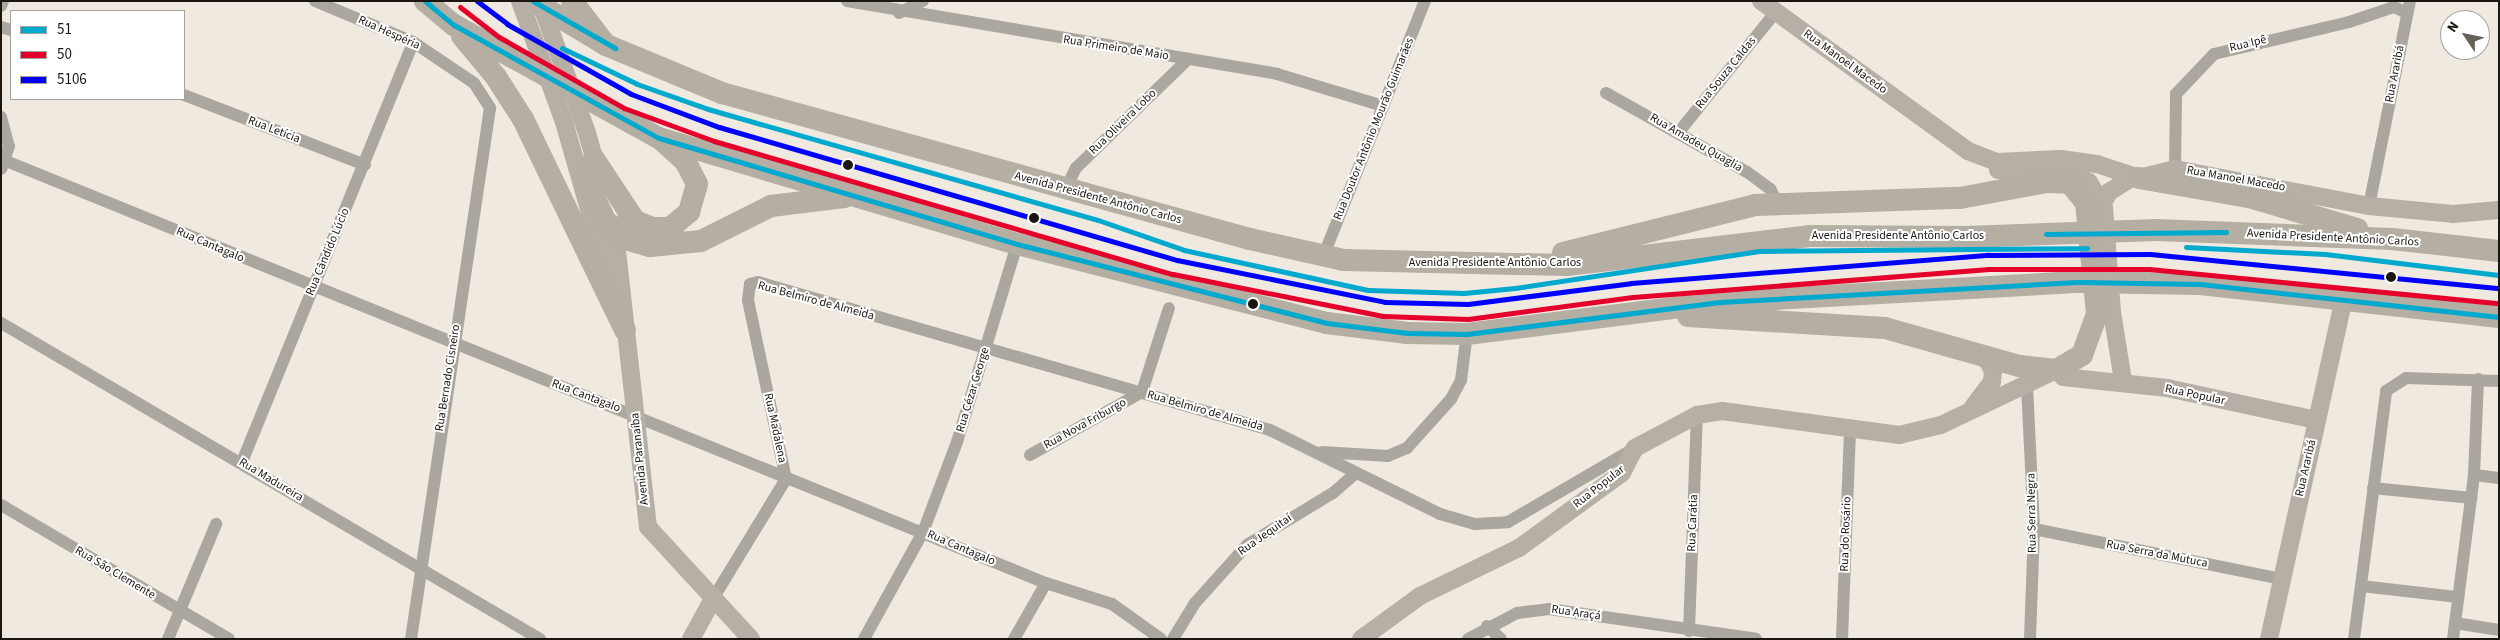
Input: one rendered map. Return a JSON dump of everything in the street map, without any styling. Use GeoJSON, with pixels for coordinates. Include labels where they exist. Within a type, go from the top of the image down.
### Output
{"type":"FeatureCollection","features":[{"type":"Feature","properties":{"kind":"highway"},"geometry":{"type":"LineString","coordinates":[[425,1],[454,25],[660,138],[1017,244],[1327,323],[1407,334],[1467,334],[1720,302],[2080,282],[2200,284],[2344,297],[2499,317]]}},
{"type":"Feature","properties":{"kind":"highway","name":"Avenida Presidente Antônio Carlos"},"geometry":{"type":"LineString","coordinates":[[533,1],[606,45],[722,93],[1066,189],[1323,257],[1364,262],[1568,265],[1809,236],[1965,237],[2156,230],[2392,239],[2499,251]]}},
{"type":"Feature","properties":{"kind":"highway"},"geometry":{"type":"LineString","coordinates":[[572,1],[606,45]]}},
{"type":"Feature","properties":{"kind":"highway"},"geometry":{"type":"LineString","coordinates":[[454,25],[496,77],[522,119],[625,330]]}},
{"type":"Feature","properties":{"kind":"highway"},"geometry":{"type":"LineString","coordinates":[[588,167],[635,221],[652,228],[670,228],[689,212],[696,184],[686,162],[660,138]]}},
{"type":"Feature","properties":{"kind":"highway"},"geometry":{"type":"LineString","coordinates":[[588,167],[604,219],[617,233],[643,244],[701,241],[771,206],[833,201],[852,194]]}},
{"type":"Feature","properties":{"kind":"highway"},"geometry":{"type":"LineString","coordinates":[[2136,177],[2249,197],[2392,239]]}},
{"type":"Feature","properties":{"kind":"highway"},"geometry":{"type":"LineString","coordinates":[[1511,263],[1755,204],[1960,198],[2046,182],[2070,183],[2098,205],[2105,313],[2082,355],[2049,378],[2031,369],[1885,328],[1634,313]]}},
{"type":"Feature","properties":{"kind":"street"},"geometry":{"type":"LineString","coordinates":[[1,6],[2,1]]}},
{"type":"Feature","properties":{"kind":"street","name":"Rua Hespéria"},"geometry":{"type":"LineString","coordinates":[[315,1],[413,42],[483,92],[490,118]]}},
{"type":"Feature","properties":{"kind":"street","name":"Avenida Paranaíba"},"geometry":{"type":"LineString","coordinates":[[520,1],[564,122],[588,167]]}},
{"type":"Feature","properties":{"kind":"street","name":"Avenida Paranaíba"},"geometry":{"type":"LineString","coordinates":[[540,1],[587,133],[588,167],[625,330]]}},
{"type":"Feature","properties":{"kind":"street","name":"Rua Primeiro de Maio"},"geometry":{"type":"LineString","coordinates":[[847,1],[899,13],[1277,74],[1383,106]]}},
{"type":"Feature","properties":{"kind":"street"},"geometry":{"type":"LineString","coordinates":[[899,13],[923,1]]}},
{"type":"Feature","properties":{"kind":"street","name":"Rua Doutor Antônio Mourão Guimarães"},"geometry":{"type":"LineString","coordinates":[[1323,257],[1425,1]]}},
{"type":"Feature","properties":{"kind":"street","name":"Rua Manoel Macedo"},"geometry":{"type":"LineString","coordinates":[[1761,1],[1968,152],[1997,162],[2061,159],[2097,164],[2136,177],[2166,174],[2174,169],[2370,206],[2453,214],[2499,210]]}},
{"type":"Feature","properties":{"kind":"street","name":"Rua Ipê"},"geometry":{"type":"LineString","coordinates":[[2174,169],[2176,94],[2214,54],[2349,22],[2388,4],[2409,7]]}},
{"type":"Feature","properties":{"kind":"street","name":"Rua Araribá"},"geometry":{"type":"LineString","coordinates":[[2370,206],[2409,7]]}},
{"type":"Feature","properties":{"kind":"street","name":"Rua Souza Caldas"},"geometry":{"type":"LineString","coordinates":[[1678,133],[1775,13]]}},
{"type":"Feature","properties":{"kind":"street","name":"Rua Cândido Lúcio"},"geometry":{"type":"LineString","coordinates":[[242,462],[365,165],[413,42]]}},
{"type":"Feature","properties":{"kind":"street","name":"Rua Oliveira Lobo"},"geometry":{"type":"LineString","coordinates":[[1066,189],[1076,168],[1187,60]]}},
{"type":"Feature","properties":{"kind":"street","name":"Rua Amadeu Quaglia"},"geometry":{"type":"LineString","coordinates":[[1606,93],[1748,172],[1770,189],[1778,203]]}},
{"type":"Feature","properties":{"kind":"street","name":"Rua Letícia"},"geometry":{"type":"LineString","coordinates":[[185,95],[365,165]]}},
{"type":"Feature","properties":{"kind":"street"},"geometry":{"type":"LineString","coordinates":[[1,117],[7,131],[3,165]]}},
{"type":"Feature","properties":{"kind":"street","name":"Rua Bernado Cisneiro"},"geometry":{"type":"LineString","coordinates":[[411,639],[419,570],[452,346],[490,118]]}},
{"type":"Feature","properties":{"kind":"street","name":"Rua Manoel Macedo"},"geometry":{"type":"LineString","coordinates":[[1928,122],[1969,159],[1998,170],[2071,174],[2088,182],[2098,205]]}},
{"type":"Feature","properties":{"kind":"street","name":"Rua Cantagalo"},"geometry":{"type":"LineString","coordinates":[[3,165],[452,346],[635,414],[786,479],[923,532],[1046,583],[1112,604],[1161,639]]}},
{"type":"Feature","properties":{"kind":"street"},"geometry":{"type":"LineString","coordinates":[[2098,205],[2108,192],[2136,177]]}},
{"type":"Feature","properties":{"kind":"street","name":"Avenida Paranaíba"},"geometry":{"type":"LineString","coordinates":[[617,233],[625,330],[648,527],[751,639]]}},
{"type":"Feature","properties":{"kind":"street"},"geometry":{"type":"LineString","coordinates":[[622,288],[628,262],[643,244]]}},
{"type":"Feature","properties":{"kind":"street","name":"Rua Cézar George"},"geometry":{"type":"LineString","coordinates":[[923,532],[958,442],[1017,244]]}},
{"type":"Feature","properties":{"kind":"street","name":"Rua Belmiro de Almeida"},"geometry":{"type":"LineString","coordinates":[[750,284],[758,282],[985,350],[1142,392],[1270,430],[1440,514],[1475,524],[1508,522],[1635,448]]}},
{"type":"Feature","properties":{"kind":"street","name":"Rua Madalena"},"geometry":{"type":"LineString","coordinates":[[691,639],[714,597],[786,479],[748,300],[750,284]]}},
{"type":"Feature","properties":{"kind":"street","name":"Rua Araribá"},"geometry":{"type":"LineString","coordinates":[[2270,639],[2281,579],[2344,297]]}},
{"type":"Feature","properties":{"kind":"street"},"geometry":{"type":"LineString","coordinates":[[1142,392],[1170,308]]}},
{"type":"Feature","properties":{"kind":"street"},"geometry":{"type":"LineString","coordinates":[[2105,313],[2123,381]]}},
{"type":"Feature","properties":{"kind":"street","name":"Rua Madureira"},"geometry":{"type":"LineString","coordinates":[[1,322],[242,462],[419,570],[540,639]]}},
{"type":"Feature","properties":{"kind":"street"},"geometry":{"type":"LineString","coordinates":[[1317,452],[1388,456],[1407,448],[1451,399],[1461,380],[1467,334]]}},
{"type":"Feature","properties":{"kind":"street"},"geometry":{"type":"LineString","coordinates":[[1969,412],[1992,382],[1993,371],[1985,356]]}},
{"type":"Feature","properties":{"kind":"street"},"geometry":{"type":"LineString","coordinates":[[2354,639],[2384,398],[2391,384],[2420,377],[2499,381]]}},
{"type":"Feature","properties":{"kind":"street","name":"Rua Popular"},"geometry":{"type":"LineString","coordinates":[[1361,639],[1420,596],[1519,548],[1622,472],[1635,448],[1697,415],[1722,411],[1850,429],[1909,434],[1969,412],[2049,378],[2123,381],[2316,420]]}},
{"type":"Feature","properties":{"kind":"street","name":"Rua Serra Negra"},"geometry":{"type":"LineString","coordinates":[[2030,639],[2034,529],[2049,378]]}},
{"type":"Feature","properties":{"kind":"street"},"geometry":{"type":"LineString","coordinates":[[2453,639],[2474,475],[2478,379]]}},
{"type":"Feature","properties":{"kind":"street","name":"Rua Nova Friburgo"},"geometry":{"type":"LineString","coordinates":[[1030,455],[1142,392]]}},
{"type":"Feature","properties":{"kind":"street","name":"Rua Carátia"},"geometry":{"type":"LineString","coordinates":[[1689,631],[1697,415]]}},
{"type":"Feature","properties":{"kind":"street","name":"Rua do Rosário"},"geometry":{"type":"LineString","coordinates":[[1842,639],[1850,429]]}},
{"type":"Feature","properties":{"kind":"street","name":"Rua Jequitaí"},"geometry":{"type":"LineString","coordinates":[[1173,639],[1212,582],[1247,545],[1333,493],[1356,473]]}},
{"type":"Feature","properties":{"kind":"street"},"geometry":{"type":"LineString","coordinates":[[2474,475],[2499,478]]}},
{"type":"Feature","properties":{"kind":"street"},"geometry":{"type":"LineString","coordinates":[[2373,488],[2471,498]]}},
{"type":"Feature","properties":{"kind":"street","name":"Rua São Clemente"},"geometry":{"type":"LineString","coordinates":[[1,505],[229,639]]}},
{"type":"Feature","properties":{"kind":"street"},"geometry":{"type":"LineString","coordinates":[[168,639],[216,524]]}},
{"type":"Feature","properties":{"kind":"street","name":"Rua Serra da Mutuca"},"geometry":{"type":"LineString","coordinates":[[2034,529],[2281,579]]}},
{"type":"Feature","properties":{"kind":"street"},"geometry":{"type":"LineString","coordinates":[[864,639],[923,532]]}},
{"type":"Feature","properties":{"kind":"street"},"geometry":{"type":"LineString","coordinates":[[1014,639],[1046,583]]}},
{"type":"Feature","properties":{"kind":"street"},"geometry":{"type":"LineString","coordinates":[[2361,586],[2458,597]]}},
{"type":"Feature","properties":{"kind":"street","name":"Rua Araçá"},"geometry":{"type":"LineString","coordinates":[[1468,639],[1487,626],[1517,613],[1549,609],[1689,631],[1756,639]]}},
{"type":"Feature","properties":{"kind":"street"},"geometry":{"type":"LineString","coordinates":[[2455,624],[2499,630]]}},
{"type":"Feature","properties":{"kind":"street"},"geometry":{"type":"LineString","coordinates":[[1487,626],[1501,639]]}},
{"type":"Feature","properties":{"kind":"transit line","name":"51"},"geometry":{"type":"LineString","coordinates":[[425,1],[454,25],[659,138],[1017,244],[1327,323],[1407,333],[1467,334],[1720,302],[2080,282],[2200,284],[2499,317]]}},
{"type":"Feature","properties":{"kind":"transit line","name":"5106"},"geometry":{"type":"LineString","coordinates":[[477,1],[507,24],[631,94],[719,127],[1177,260],[1385,302],[1468,304],[1631,283],[1989,255],[2150,254],[2499,288]]}},
{"type":"Feature","properties":{"kind":"transit line","name":"51"},"geometry":{"type":"LineString","coordinates":[[533,1],[615,48]]}},
{"type":"Feature","properties":{"kind":"transit line","name":"50"},"geometry":{"type":"LineString","coordinates":[[460,7],[499,37],[624,108],[714,141],[1173,274],[1383,316],[1468,319],[1633,297],[1989,269],[2149,269],[2498,303]]}},
{"type":"Feature","properties":{"kind":"transit line","name":"51"},"geometry":{"type":"LineString","coordinates":[[562,48],[637,84],[708,109],[1098,220],[1184,250],[1368,290],[1464,293],[1515,288],[1759,251],[2087,248]]}},
{"type":"Feature","properties":{"kind":"transit line","name":"51"},"geometry":{"type":"LineString","coordinates":[[2046,234],[2226,232]]}},
{"type":"Feature","properties":{"kind":"transit line","name":"51"},"geometry":{"type":"LineString","coordinates":[[2186,247],[2325,254],[2499,275]]}}]}
